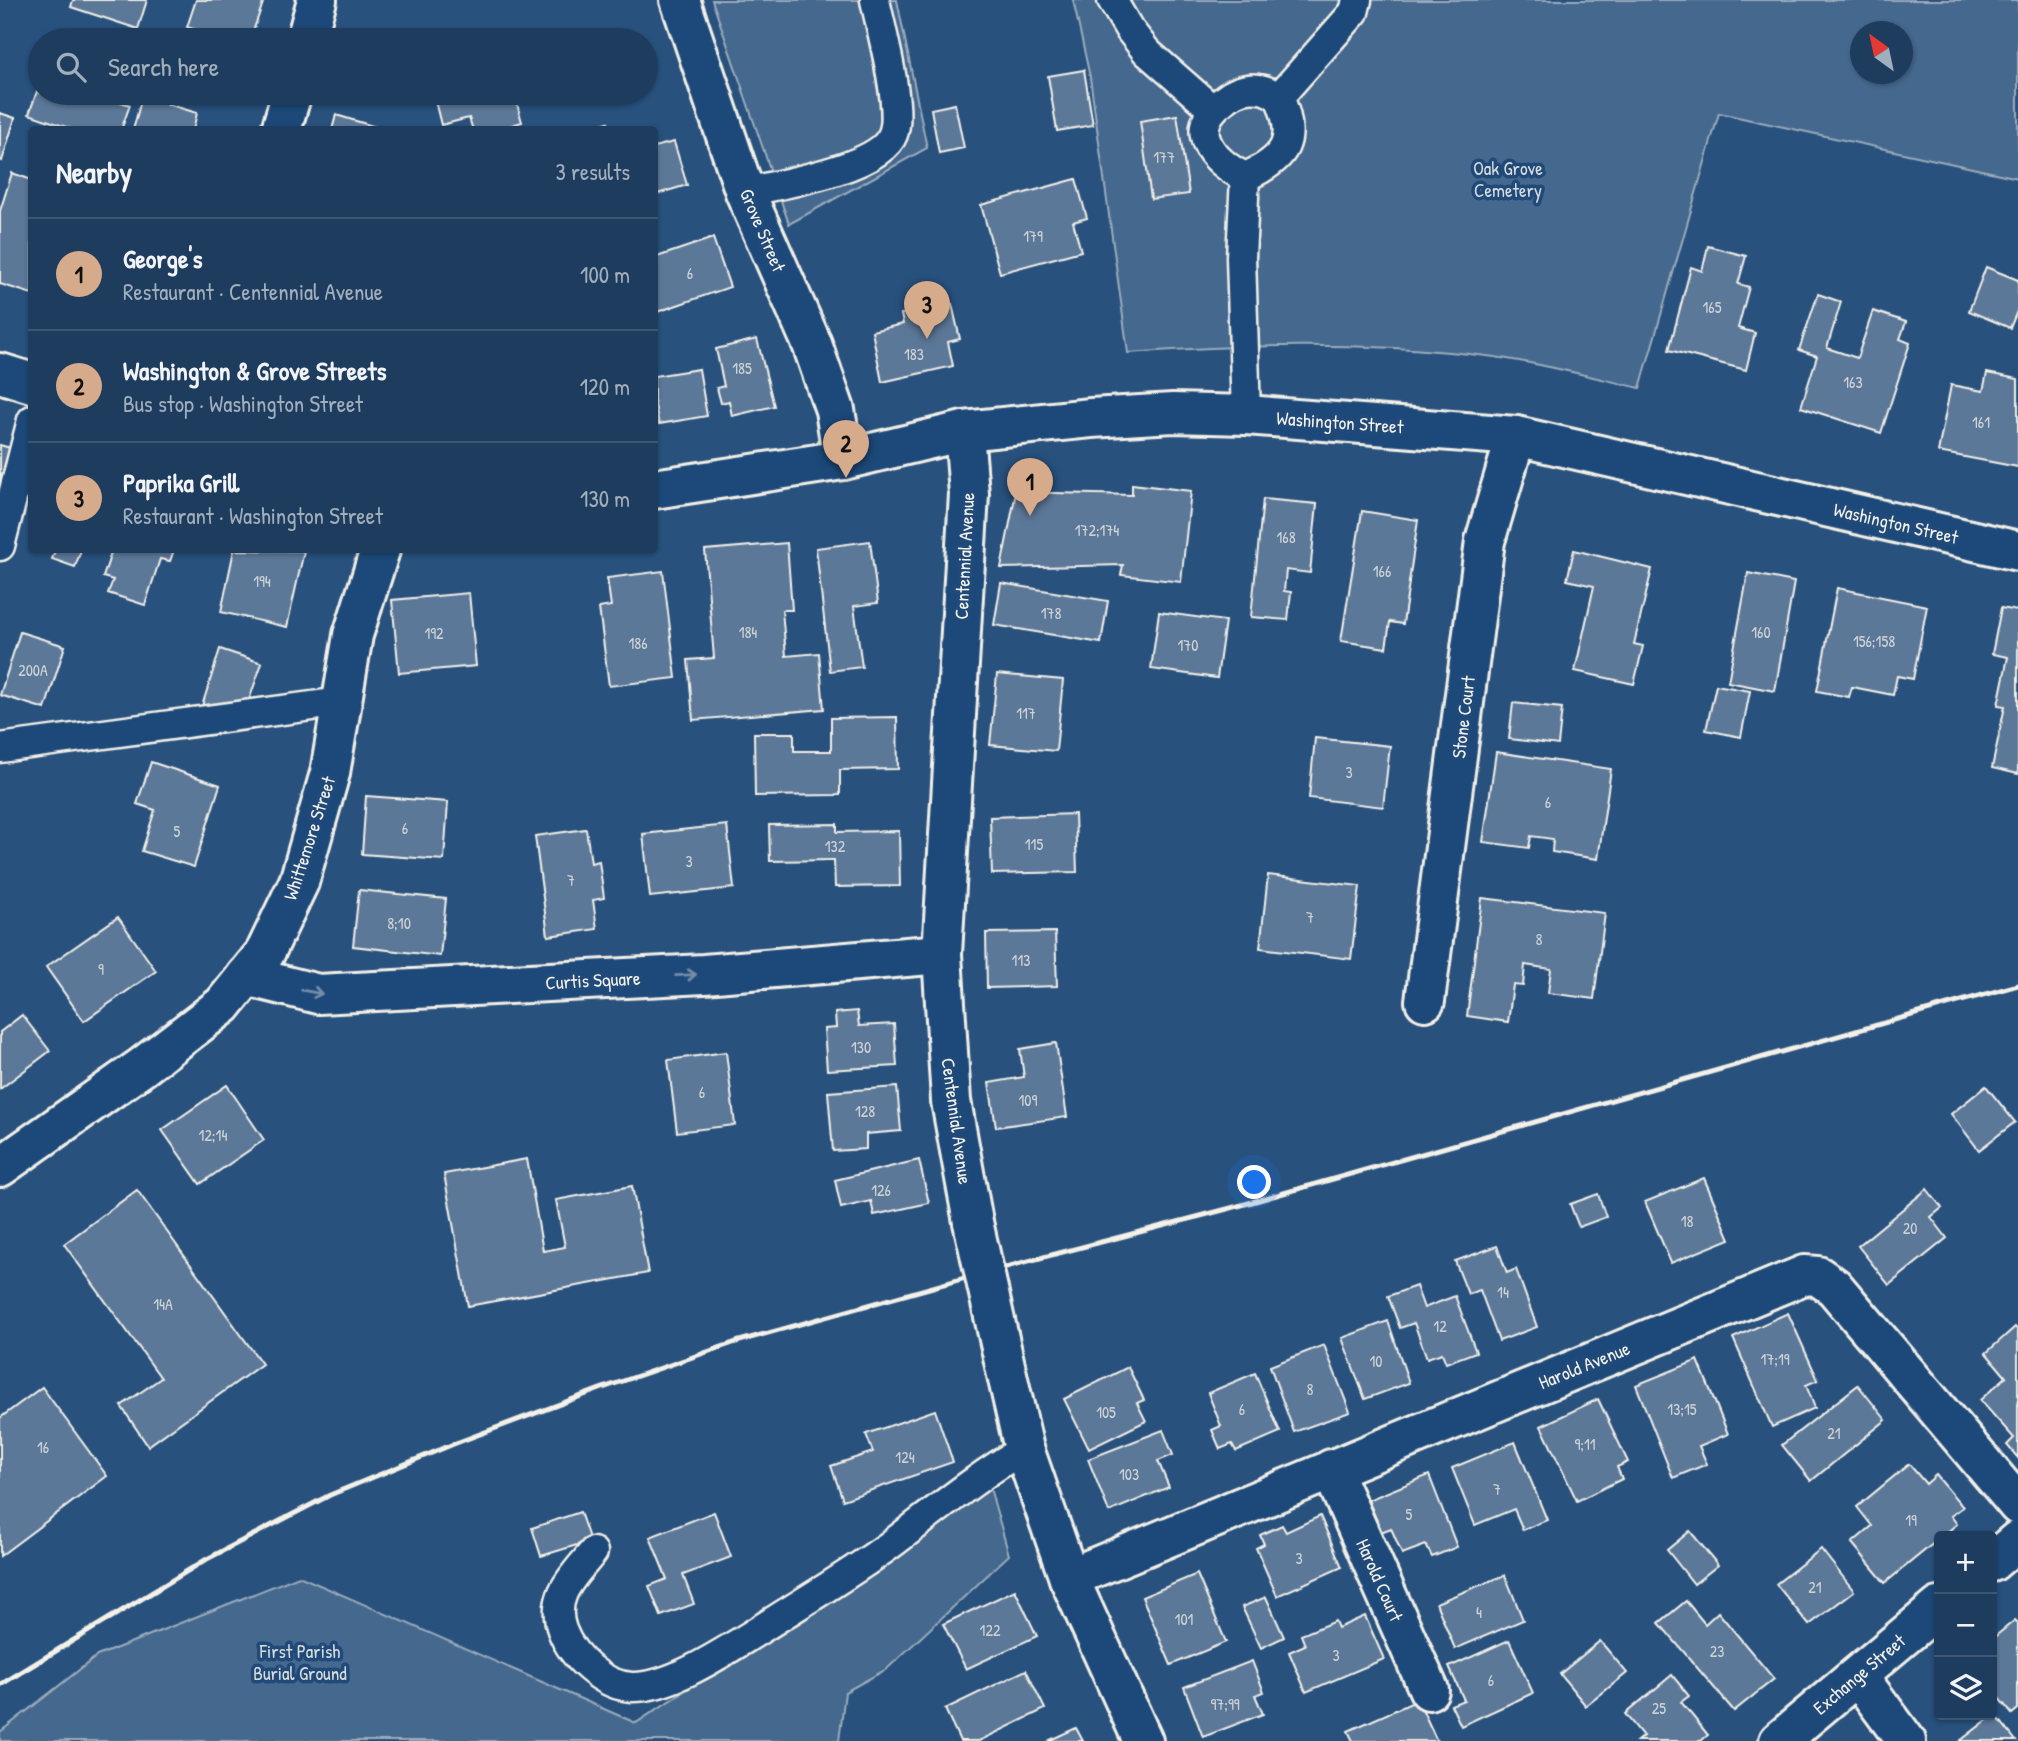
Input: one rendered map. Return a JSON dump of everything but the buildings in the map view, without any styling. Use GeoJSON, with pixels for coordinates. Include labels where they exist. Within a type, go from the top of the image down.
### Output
{"type":"FeatureCollection","features":[{"type":"Feature","properties":{"kind":"street"},"geometry":{"type":"LineString","coordinates":[[309,28],[317,0]]}},
{"type":"Feature","properties":{"kind":"street","name":"Grove Street"},"geometry":{"type":"LineString","coordinates":[[680,0],[745,192],[820,366],[835,410],[843,460]]}},
{"type":"Feature","properties":{"kind":"street"},"geometry":{"type":"LineString","coordinates":[[282,126],[288,105]]}},
{"type":"Feature","properties":{"kind":"street"},"geometry":{"type":"LineString","coordinates":[[0,373],[28,382]]}},
{"type":"Feature","properties":{"kind":"street","name":"Washington Street"},"geometry":{"type":"LineString","coordinates":[[658,488],[843,460],[964,431],[1173,413],[1246,415],[1516,436],[2018,551]]}},
{"type":"Feature","properties":{"kind":"street","name":"Centennial Avenue"},"geometry":{"type":"LineString","coordinates":[[964,431],[969,494],[942,954],[951,1101],[973,1222],[1024,1449],[1069,1578],[1143,1741]]}},
{"type":"Feature","properties":{"kind":"street","name":"Stone Court"},"geometry":{"type":"LineString","coordinates":[[1424,1001],[1485,541],[1516,436]]}},
{"type":"Feature","properties":{"kind":"street","name":"Whittemore Street"},"geometry":{"type":"LineString","coordinates":[[0,1167],[142,1067],[223,1005],[265,953],[299,882],[330,773],[352,635],[379,553]]}},
{"type":"Feature","properties":{"kind":"street","name":"Curtis Square"},"geometry":{"type":"LineString","coordinates":[[246,976],[317,994],[704,974],[942,954]]}},
{"type":"Feature","properties":{"kind":"street","name":"Harold Avenue"},"geometry":{"type":"LineString","coordinates":[[1069,1578],[1781,1283],[1808,1275],[1818,1276],[1834,1287],[2018,1505]]}},
{"type":"Feature","properties":{"kind":"street","name":"Harold Court"},"geometry":{"type":"LineString","coordinates":[[1331,1469],[1429,1690]]}},
{"type":"Feature","properties":{"kind":"street"},"geometry":{"type":"LineString","coordinates":[[1997,1558],[2018,1540]]}},
{"type":"Feature","properties":{"kind":"street","name":"Exchange Street"},"geometry":{"type":"LineString","coordinates":[[1779,1741],[1934,1611]]}},
{"type":"Feature","properties":{"kind":"street"},"geometry":{"type":"LineString","coordinates":[[1858,1676],[1906,1741]]}},
{"type":"Feature","properties":{"kind":"lane"},"geometry":{"type":"LineString","coordinates":[[745,192],[807,179],[841,168],[870,156],[887,145],[895,124],[894,98],[875,0]]}},
{"type":"Feature","properties":{"kind":"lane"},"geometry":{"type":"LineString","coordinates":[[1112,0],[1147,52],[1212,109]]}},
{"type":"Feature","properties":{"kind":"lane"},"geometry":{"type":"LineString","coordinates":[[1279,97],[1361,4]]}},
{"type":"Feature","properties":{"kind":"lane"},"geometry":{"type":"LineString","coordinates":[[1243,89],[1261,89],[1279,97],[1288,116],[1289,135],[1281,155],[1264,169],[1245,177],[1214,156],[1204,135],[1204,124],[1212,109],[1232,93],[1243,89]]}},
{"type":"Feature","properties":{"kind":"lane"},"geometry":{"type":"LineString","coordinates":[[1245,177],[1241,257],[1246,415]]}},
{"type":"Feature","properties":{"kind":"lane"},"geometry":{"type":"LineString","coordinates":[[0,546],[28,436]]}},
{"type":"Feature","properties":{"kind":"lane"},"geometry":{"type":"LineString","coordinates":[[0,748],[342,702]]}},
{"type":"Feature","properties":{"kind":"lane"},"geometry":{"type":"LineString","coordinates":[[593,1552],[565,1588],[557,1605],[558,1620],[565,1639],[593,1671],[614,1685],[634,1687],[653,1684],[706,1663],[860,1566],[988,1470],[1024,1449]]}},
{"type":"Feature","properties":{"kind":"green space"},"geometry":{"type":"Polygon","coordinates":[[[712,0],[897,0],[927,148],[789,224],[712,0]]]}},
{"type":"Feature","properties":{"kind":"green space","name":"Oak Grove Cemetery"},"geometry":{"type":"Polygon","coordinates":[[[1073,0],[2018,0],[2018,178],[1719,113],[1640,388],[1519,361],[1435,351],[1303,346],[1128,353],[1090,77],[1073,0]]]}},
{"type":"Feature","properties":{"kind":"green space","name":"First Parish Burial Ground"},"geometry":{"type":"Polygon","coordinates":[[[990,1488],[1009,1555],[887,1669],[845,1692],[839,1741],[0,1741],[0,1732],[97,1656],[299,1576],[636,1723],[990,1488]]]}},
{"type":"Feature","properties":{"kind":"railway"},"geometry":{"type":"LineString","coordinates":[[0,1685],[207,1559],[330,1495],[456,1443],[600,1389],[736,1342],[1231,1208],[2018,985]]}},
{"type":"Feature","properties":{"kind":"place","name":"Paprika Grill"},"geometry":{"type":"Point","coordinates":[927,339]}},
{"type":"Feature","properties":{"kind":"place","name":"Washington & Grove Streets"},"geometry":{"type":"Point","coordinates":[846,478]}},
{"type":"Feature","properties":{"kind":"place","name":"George's"},"geometry":{"type":"Point","coordinates":[1030,516]}}]}
